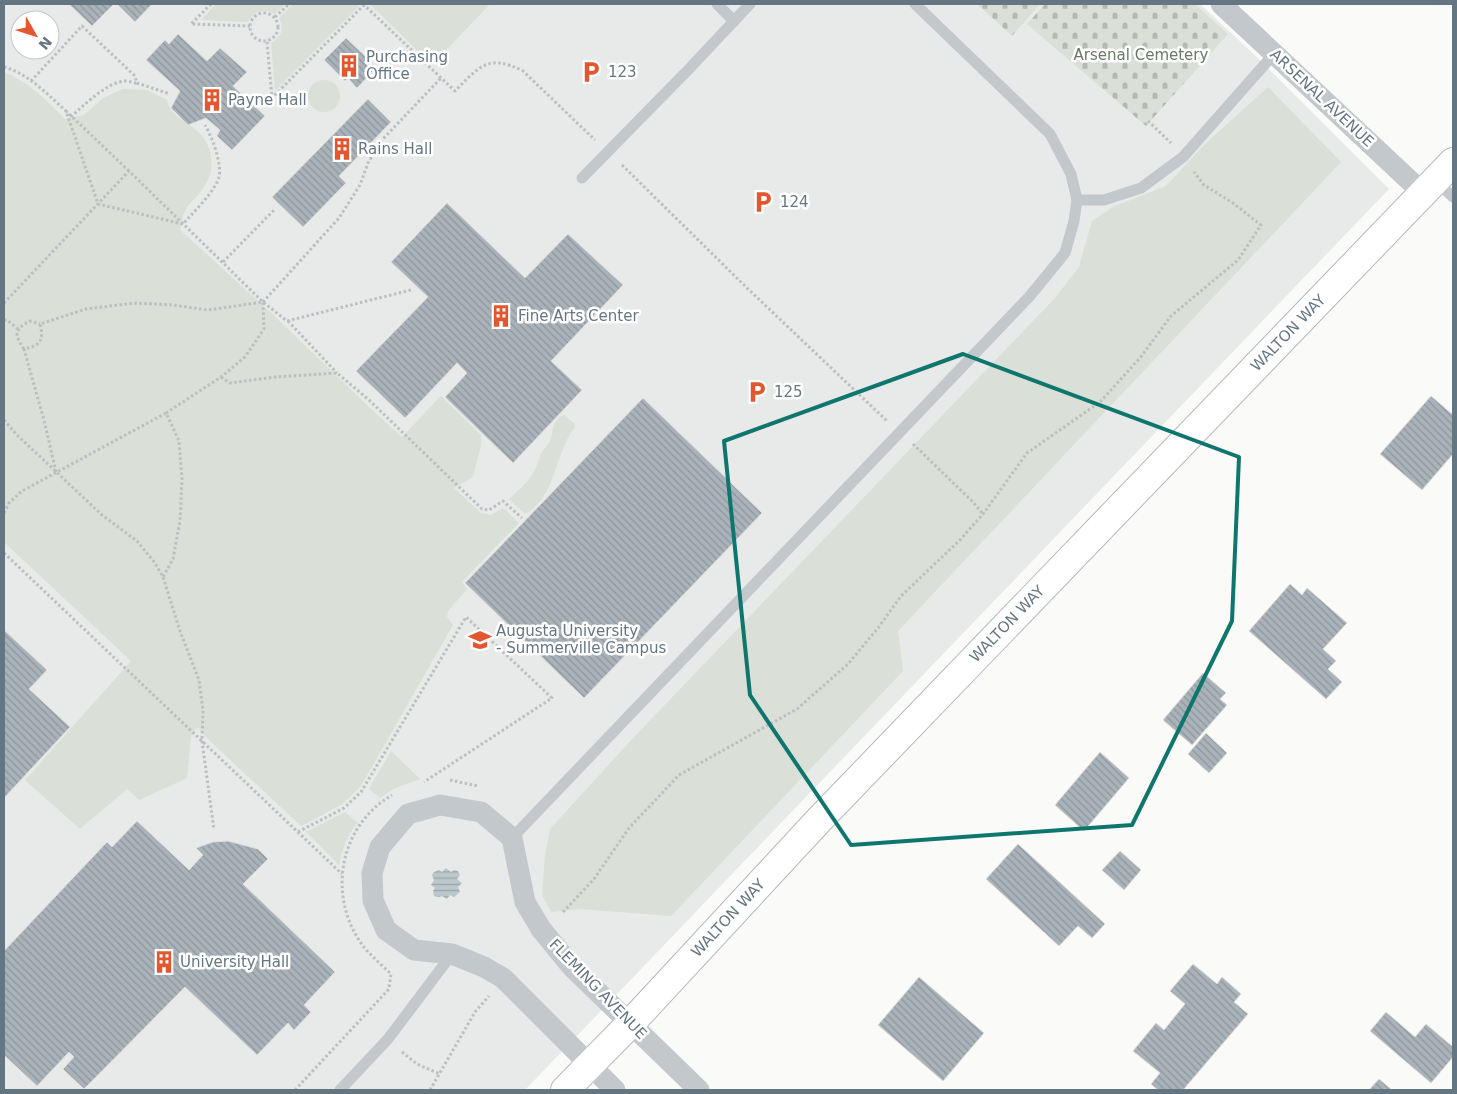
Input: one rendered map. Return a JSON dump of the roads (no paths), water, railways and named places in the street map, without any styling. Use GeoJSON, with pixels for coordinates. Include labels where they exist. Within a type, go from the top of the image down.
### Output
{"type":"FeatureCollection","features":[{"type":"Feature","properties":{"kind":"main road","name":"WALTON WAY"},"geometry":{"type":"LineString","coordinates":[[565,1090],[630,1024],[818,820],[1441,183]]}},
{"type":"Feature","properties":{"kind":"street","name":"ARSENAL AVENUE"},"geometry":{"type":"LineString","coordinates":[[1221,4],[1274,54],[1441,183]]}},
{"type":"Feature","properties":{"kind":"street"},"geometry":{"type":"LineString","coordinates":[[512,838],[481,812],[440,805],[408,814],[380,847],[372,873],[373,900],[386,930],[414,950],[452,954],[484,967],[503,978],[615,1090]]}},
{"type":"Feature","properties":{"kind":"street","name":"FLEMING AVENUE"},"geometry":{"type":"LineString","coordinates":[[512,838],[525,902],[541,929],[572,967],[699,1090]]}},
{"type":"Feature","properties":{"kind":"lane"},"geometry":{"type":"LineString","coordinates":[[717,4],[734,22]]}},
{"type":"Feature","properties":{"kind":"lane"},"geometry":{"type":"LineString","coordinates":[[582,178],[750,4]]}},
{"type":"Feature","properties":{"kind":"lane"},"geometry":{"type":"LineString","coordinates":[[512,838],[1029,297],[1065,253],[1074,221],[1077,200],[1072,174],[1050,134],[915,4]]}},
{"type":"Feature","properties":{"kind":"lane"},"geometry":{"type":"LineString","coordinates":[[1077,200],[1104,200],[1141,188],[1148,183],[1183,157],[1274,54]]}},
{"type":"Feature","properties":{"kind":"lane"},"geometry":{"type":"LineString","coordinates":[[340,1090],[388,1039],[452,954]]}},
{"type":"Feature","properties":{"kind":"place","name":"Purchasing Office"},"geometry":{"type":"Point","coordinates":[349,66]}},
{"type":"Feature","properties":{"kind":"place","name":"123"},"geometry":{"type":"Point","coordinates":[591,72]}},
{"type":"Feature","properties":{"kind":"place","name":"Payne Hall"},"geometry":{"type":"Point","coordinates":[212,100]}},
{"type":"Feature","properties":{"kind":"place","name":"Rains Hall"},"geometry":{"type":"Point","coordinates":[342,149]}},
{"type":"Feature","properties":{"kind":"place","name":"124"},"geometry":{"type":"Point","coordinates":[763,202]}},
{"type":"Feature","properties":{"kind":"place","name":"Fine Arts Center"},"geometry":{"type":"Point","coordinates":[501,316]}},
{"type":"Feature","properties":{"kind":"place","name":"125"},"geometry":{"type":"Point","coordinates":[757,392]}},
{"type":"Feature","properties":{"kind":"place","name":"Augusta University - Summerville Campus"},"geometry":{"type":"Point","coordinates":[480,640]}},
{"type":"Feature","properties":{"kind":"place","name":"University Hall"},"geometry":{"type":"Point","coordinates":[164,962]}},
{"type":"Feature","properties":{"kind":"park label","name":"Arsenal Cemetery"},"geometry":{"type":"Point","coordinates":[1141,55]}}]}
